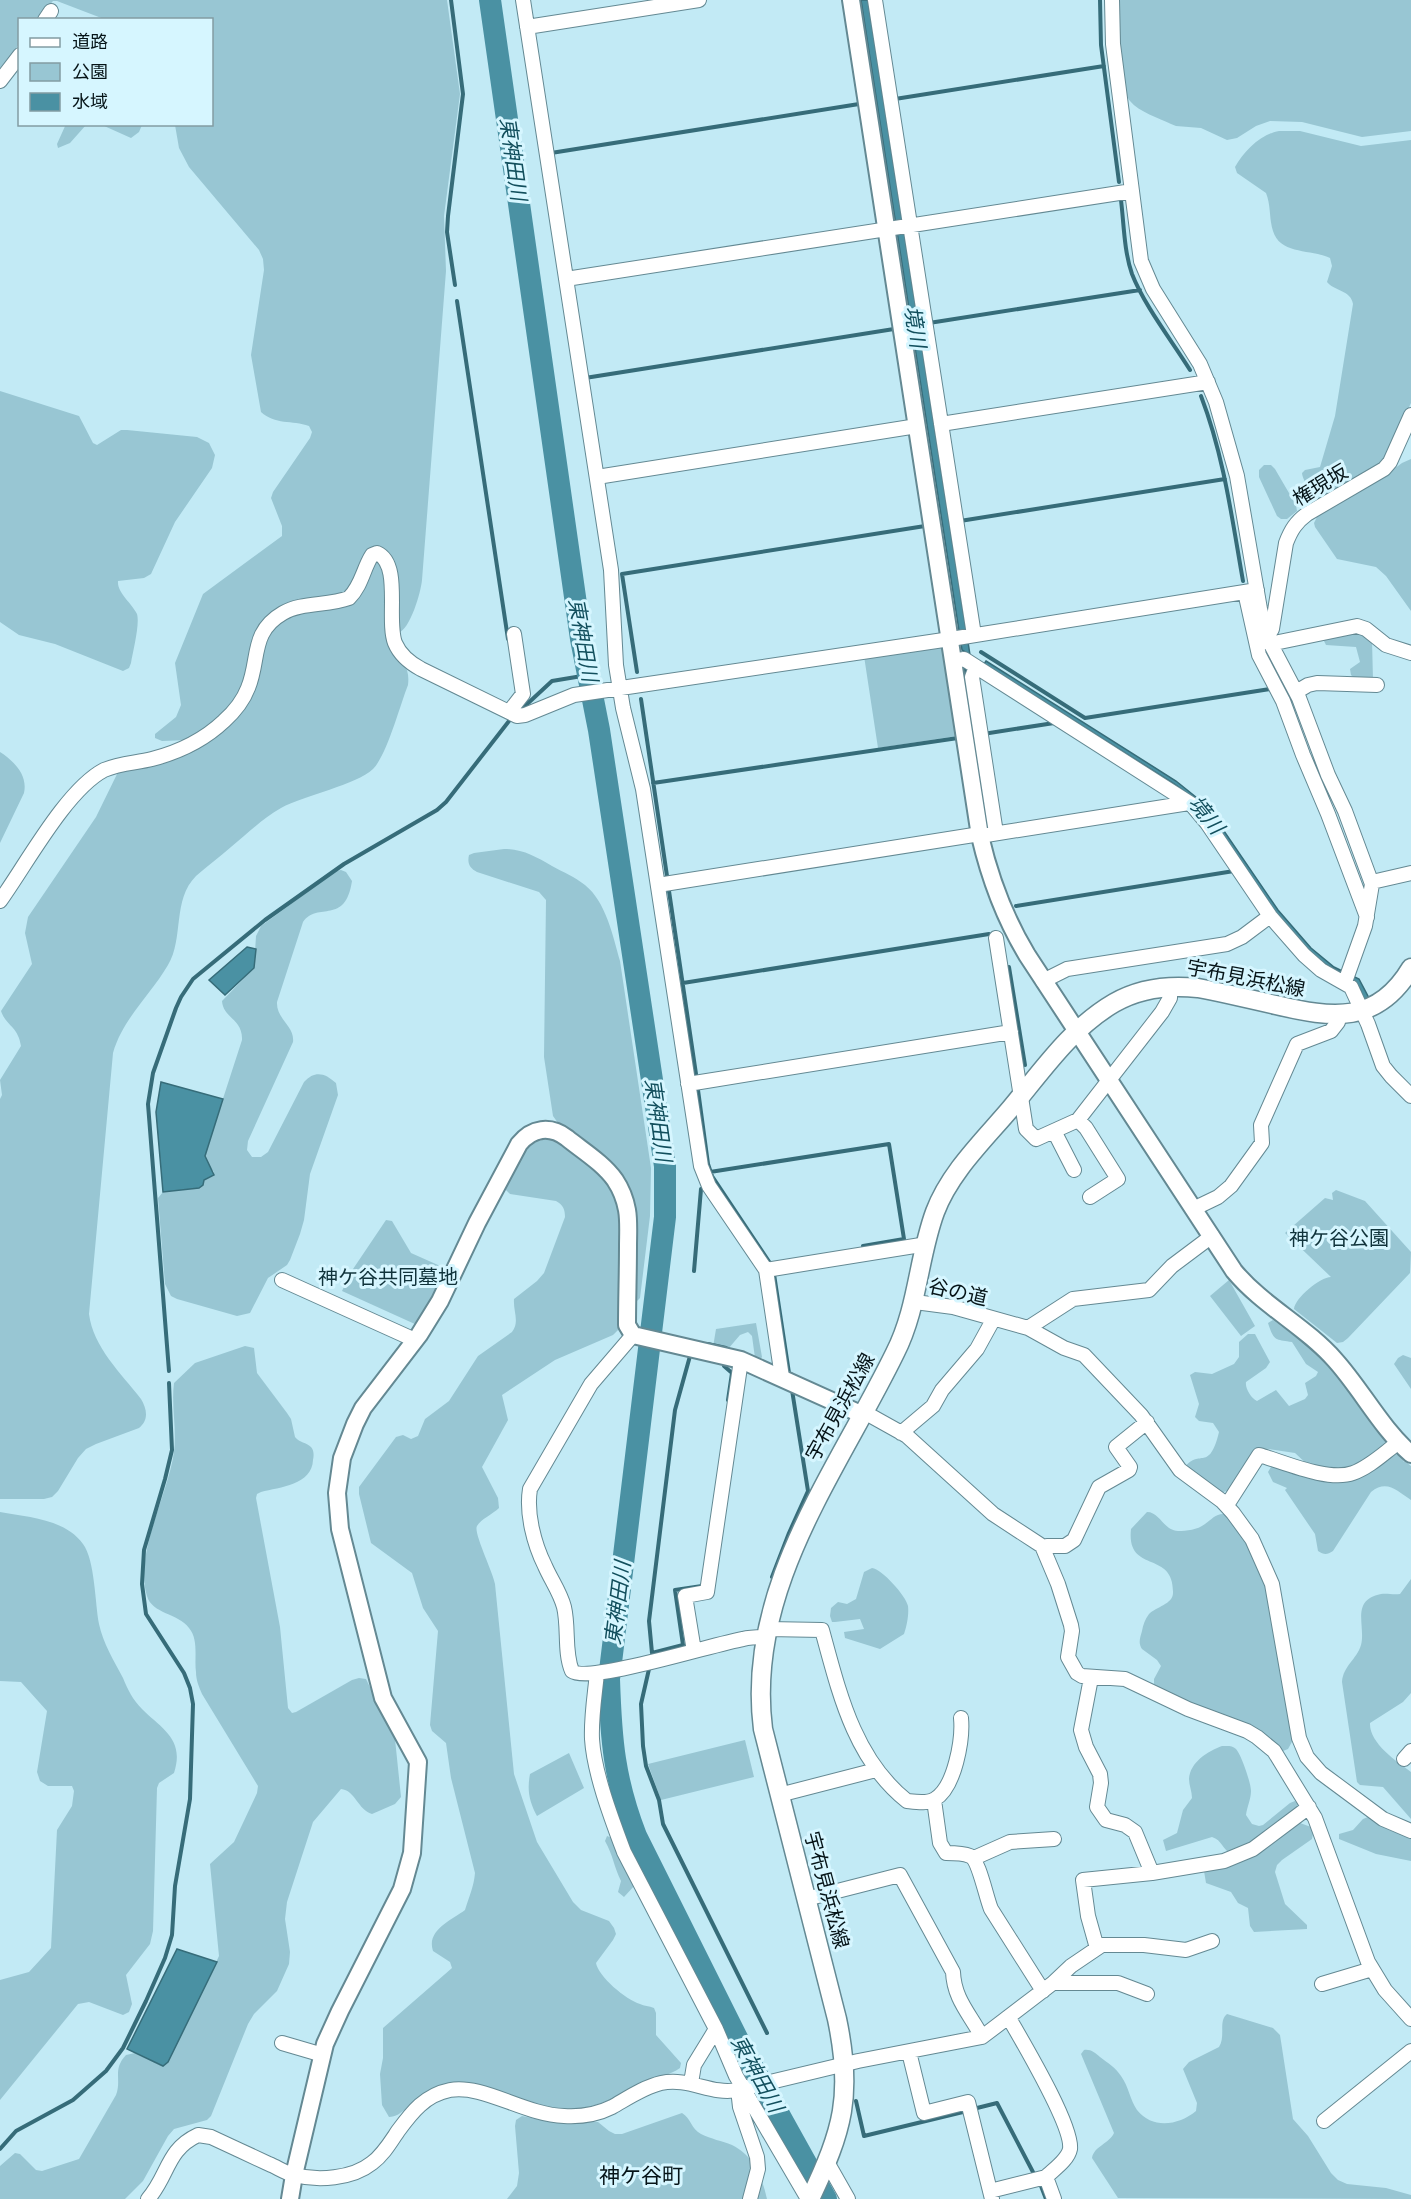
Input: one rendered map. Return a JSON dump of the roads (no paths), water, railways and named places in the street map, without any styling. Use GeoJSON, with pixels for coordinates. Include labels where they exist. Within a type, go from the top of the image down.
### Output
{"type":"FeatureCollection","features":[{"type":"Feature","properties":{"kind":"main road","name":"宇布見浜松線"},"geometry":{"type":"LineString","coordinates":[[809,2199],[835,2142],[843,2110],[845,2064],[837,2019],[766,1747],[760,1710],[760,1673],[767,1633],[782,1580],[798,1537],[817,1495],[864,1413],[903,1337],[915,1302],[936,1211],[951,1180],[1076,1031],[1100,1012],[1130,995],[1170,987],[1198,988],[1316,1014],[1337,1015],[1367,1007],[1399,985],[1411,968]]}},
{"type":"Feature","properties":{"kind":"street"},"geometry":{"type":"LineString","coordinates":[[523,0],[611,570],[616,689],[643,789],[701,1166],[705,1179],[766,1269],[782,1377]]}},
{"type":"Feature","properties":{"kind":"street"},"geometry":{"type":"LineString","coordinates":[[527,27],[699,0]]}},
{"type":"Feature","properties":{"kind":"street"},"geometry":{"type":"LineString","coordinates":[[850,0],[941,424],[963,637],[953,661],[985,834]]}},
{"type":"Feature","properties":{"kind":"street"},"geometry":{"type":"LineString","coordinates":[[875,0],[917,426],[963,637]]}},
{"type":"Feature","properties":{"kind":"street"},"geometry":{"type":"LineString","coordinates":[[1112,0],[1113,44],[1138,251],[1153,289],[1200,364],[1221,418],[1237,476],[1259,656],[1283,701],[1367,916]]}},
{"type":"Feature","properties":{"kind":"street"},"geometry":{"type":"LineString","coordinates":[[0,81],[18,58]]}},
{"type":"Feature","properties":{"kind":"street"},"geometry":{"type":"LineString","coordinates":[[566,279],[1132,191]]}},
{"type":"Feature","properties":{"kind":"street"},"geometry":{"type":"LineString","coordinates":[[941,424],[1208,382]]}},
{"type":"Feature","properties":{"kind":"street","name":"権現坂"},"geometry":{"type":"LineString","coordinates":[[1268,640],[1290,531],[1297,521],[1307,514],[1384,469],[1390,462],[1411,415]]}},
{"type":"Feature","properties":{"kind":"street"},"geometry":{"type":"LineString","coordinates":[[597,477],[917,426]]}},
{"type":"Feature","properties":{"kind":"street"},"geometry":{"type":"LineString","coordinates":[[0,901],[66,805],[83,785],[116,765],[171,754],[209,734],[240,704],[248,689],[259,638],[269,623],[284,612],[349,598],[356,591],[372,555],[377,553],[386,562],[390,574],[392,630],[401,654],[421,669],[517,716],[525,715],[574,695],[1251,591]]}},
{"type":"Feature","properties":{"kind":"street"},"geometry":{"type":"LineString","coordinates":[[1251,591],[1268,640],[1296,692],[1372,882],[1373,889],[1367,916],[1348,978],[1355,993],[1367,1007],[1368,1024],[1383,1066],[1411,1096]]}},
{"type":"Feature","properties":{"kind":"street"},"geometry":{"type":"LineString","coordinates":[[1268,640],[1357,627],[1366,628],[1386,645],[1411,653]]}},
{"type":"Feature","properties":{"kind":"street"},"geometry":{"type":"LineString","coordinates":[[509,712],[523,694],[513,634]]}},
{"type":"Feature","properties":{"kind":"street"},"geometry":{"type":"LineString","coordinates":[[953,661],[964,659],[1189,803],[1207,823],[1270,916],[1312,963],[1330,976],[1348,978]]}},
{"type":"Feature","properties":{"kind":"street"},"geometry":{"type":"LineString","coordinates":[[976,667],[972,677],[991,880],[1018,941],[1234,1270],[1251,1289],[1333,1358],[1405,1448],[1360,1470],[1342,1476],[1324,1474],[1259,1455],[1227,1505]]}},
{"type":"Feature","properties":{"kind":"street"},"geometry":{"type":"LineString","coordinates":[[1296,692],[1317,683],[1377,685]]}},
{"type":"Feature","properties":{"kind":"street"},"geometry":{"type":"LineString","coordinates":[[658,885],[1189,803]]}},
{"type":"Feature","properties":{"kind":"street"},"geometry":{"type":"LineString","coordinates":[[1372,882],[1411,873]]}},
{"type":"Feature","properties":{"kind":"street"},"geometry":{"type":"LineString","coordinates":[[1043,981],[1067,969],[1227,944],[1242,937],[1270,916]]}},
{"type":"Feature","properties":{"kind":"street"},"geometry":{"type":"LineString","coordinates":[[996,938],[1026,1129],[1036,1139],[1078,1120],[1162,1012],[1170,998],[1170,987]]}},
{"type":"Feature","properties":{"kind":"street"},"geometry":{"type":"LineString","coordinates":[[1193,1209],[1218,1197],[1236,1180],[1262,1143],[1262,1125],[1297,1044],[1331,1030],[1338,1022],[1337,1015]]}},
{"type":"Feature","properties":{"kind":"street"},"geometry":{"type":"LineString","coordinates":[[688,1084],[1011,1032]]}},
{"type":"Feature","properties":{"kind":"street"},"geometry":{"type":"LineString","coordinates":[[1078,1120],[1086,1128],[1118,1179],[1090,1197]]}},
{"type":"Feature","properties":{"kind":"street"},"geometry":{"type":"LineString","coordinates":[[290,2199],[323,2055],[332,2027],[402,1888],[412,1853],[418,1762],[386,1707],[380,1690],[340,1529],[337,1493],[342,1458],[355,1424],[374,1393],[416,1340],[440,1301],[477,1223],[519,1144],[534,1131],[543,1129],[553,1130],[607,1170],[621,1190],[628,1212],[627,1325],[635,1336],[741,1360],[864,1413],[901,1433],[993,1514],[1044,1548],[1071,1625],[1068,1657],[1077,1673],[1091,1678],[1125,1679],[1166,1700],[1257,1737],[1266,1743],[1280,1760],[1315,1818],[1361,1948],[1372,1969],[1385,1990],[1411,2019]]}},
{"type":"Feature","properties":{"kind":"street"},"geometry":{"type":"LineString","coordinates":[[1054,1131],[1074,1170]]}},
{"type":"Feature","properties":{"kind":"street"},"geometry":{"type":"LineString","coordinates":[[1028,1328],[1073,1299],[1149,1290],[1172,1266],[1212,1236]]}},
{"type":"Feature","properties":{"kind":"street"},"geometry":{"type":"LineString","coordinates":[[766,1269],[927,1244]]}},
{"type":"Feature","properties":{"kind":"street"},"geometry":{"type":"LineString","coordinates":[[282,1280],[416,1340]]}},
{"type":"Feature","properties":{"kind":"street","name":"谷の道"},"geometry":{"type":"LineString","coordinates":[[915,1302],[953,1307],[1028,1328],[1064,1348],[1084,1355],[1134,1406],[1180,1470],[1227,1505],[1252,1539],[1272,1584],[1299,1738],[1307,1757],[1321,1773],[1383,1819],[1411,1831]]}},
{"type":"Feature","properties":{"kind":"street"},"geometry":{"type":"LineString","coordinates":[[901,1433],[933,1406],[942,1390],[977,1349],[993,1320]]}},
{"type":"Feature","properties":{"kind":"street"},"geometry":{"type":"LineString","coordinates":[[635,1336],[591,1384],[530,1489],[529,1497],[537,1545],[545,1566],[560,1593],[564,1609],[570,1667],[576,1674],[599,1673],[767,1633],[822,1630],[842,1703],[872,1765],[907,1801],[934,1800],[942,1794],[954,1770],[962,1737],[962,1718]]}},
{"type":"Feature","properties":{"kind":"street"},"geometry":{"type":"LineString","coordinates":[[694,1651],[685,1596],[707,1592],[741,1360]]}},
{"type":"Feature","properties":{"kind":"street"},"geometry":{"type":"LineString","coordinates":[[1044,1548],[1065,1546],[1074,1540],[1099,1487],[1129,1470],[1130,1467],[1116,1447],[1147,1422]]}},
{"type":"Feature","properties":{"kind":"street"},"geometry":{"type":"LineString","coordinates":[[599,1673],[593,1723],[593,1750],[616,1831],[629,1862],[746,2088],[809,2199]]}},
{"type":"Feature","properties":{"kind":"street"},"geometry":{"type":"LineString","coordinates":[[1091,1678],[1081,1730],[1086,1747],[1100,1774],[1101,1783],[1097,1807],[1106,1820],[1125,1825],[1135,1832],[1152,1873]]}},
{"type":"Feature","properties":{"kind":"street"},"geometry":{"type":"LineString","coordinates":[[779,1795],[876,1770]]}},
{"type":"Feature","properties":{"kind":"street"},"geometry":{"type":"LineString","coordinates":[[934,1800],[940,1843],[946,1853],[974,1858],[1010,1842],[1054,1839]]}},
{"type":"Feature","properties":{"kind":"street"},"geometry":{"type":"LineString","coordinates":[[1097,1948],[1088,1916],[1083,1881],[1209,1864],[1239,1856],[1253,1849],[1309,1807]]}},
{"type":"Feature","properties":{"kind":"street"},"geometry":{"type":"LineString","coordinates":[[974,1858],[991,1909],[1048,1987]]}},
{"type":"Feature","properties":{"kind":"street"},"geometry":{"type":"LineString","coordinates":[[806,1899],[900,1875],[952,1972],[953,1987],[964,2011],[970,2015],[982,2037]]}},
{"type":"Feature","properties":{"kind":"street"},"geometry":{"type":"LineString","coordinates":[[148,2199],[159,2184],[177,2149],[198,2135],[211,2137],[294,2175],[332,2178],[354,2174],[381,2156],[415,2109],[431,2097],[450,2090],[477,2091],[537,2113],[567,2116],[588,2114],[610,2108],[660,2083],[672,2081],[727,2092],[845,2064],[982,2037],[1048,1987],[1071,1966],[1097,1948],[1108,1944],[1186,1950],[1212,1941]]}},
{"type":"Feature","properties":{"kind":"street"},"geometry":{"type":"LineString","coordinates":[[1322,1984],[1372,1969]]}},
{"type":"Feature","properties":{"kind":"street"},"geometry":{"type":"LineString","coordinates":[[1048,1987],[1118,1983],[1147,1994]]}},
{"type":"Feature","properties":{"kind":"street"},"geometry":{"type":"LineString","coordinates":[[909,2052],[924,2113],[968,2102],[991,2195],[1046,2177],[1068,2154],[1069,2142],[1053,2100],[1009,2018]]}},
{"type":"Feature","properties":{"kind":"street"},"geometry":{"type":"LineString","coordinates":[[691,2083],[694,2065],[716,2029]]}},
{"type":"Feature","properties":{"kind":"street"},"geometry":{"type":"LineString","coordinates":[[282,2043],[323,2055]]}},
{"type":"Feature","properties":{"kind":"street"},"geometry":{"type":"LineString","coordinates":[[1324,2121],[1411,2051]]}},
{"type":"Feature","properties":{"kind":"street"},"geometry":{"type":"LineString","coordinates":[[746,2088],[739,2098],[740,2107],[757,2157],[758,2169],[750,2199]]}},
{"type":"Feature","properties":{"kind":"street"},"geometry":{"type":"LineString","coordinates":[[826,2164],[848,2199]]}},
{"type":"Feature","properties":{"kind":"street"},"geometry":{"type":"LineString","coordinates":[[1046,2177],[1054,2199]]}},
{"type":"Feature","properties":{"kind":"water","name":"境川"},"geometry":{"type":"Polygon","coordinates":[[[861,0],[868,0],[970,655],[962,650],[861,0]]]}},
{"type":"Feature","properties":{"kind":"water"},"geometry":{"type":"Polygon","coordinates":[[[986,661],[1176,781],[1207,806],[1278,910],[1311,948],[1334,967],[1359,979],[1370,1000],[1363,1003],[1359,987],[1353,981],[1317,958],[1293,934],[1213,821],[1192,798],[1174,784],[984,664],[986,661]]]}},
{"type":"Feature","properties":{"kind":"water"},"geometry":{"type":"Polygon","coordinates":[[[247,947],[256,949],[254,968],[225,995],[209,980],[247,947]]]}},
{"type":"Feature","properties":{"kind":"water"},"geometry":{"type":"Polygon","coordinates":[[[161,1082],[223,1099],[205,1156],[214,1175],[204,1180],[203,1185],[199,1188],[163,1192],[156,1112],[161,1082]]]}},
{"type":"Feature","properties":{"kind":"water"},"geometry":{"type":"Polygon","coordinates":[[[177,1949],[217,1962],[168,2062],[163,2066],[127,2049],[177,1949]]]}},
{"type":"Feature","properties":{"kind":"waterway"},"geometry":{"type":"LineString","coordinates":[[451,0],[463,94],[447,232],[455,285]]}},
{"type":"Feature","properties":{"kind":"waterway","name":"東神田川"},"geometry":{"type":"LineString","coordinates":[[490,0],[581,639],[599,730],[665,1166],[665,1217],[609,1679],[615,1759],[623,1796],[636,1836],[741,2046],[826,2199]]}},
{"type":"Feature","properties":{"kind":"waterway"},"geometry":{"type":"LineString","coordinates":[[1100,0],[1101,45],[1119,182]]}},
{"type":"Feature","properties":{"kind":"waterway"},"geometry":{"type":"LineString","coordinates":[[895,99],[1104,66]]}},
{"type":"Feature","properties":{"kind":"waterway"},"geometry":{"type":"LineString","coordinates":[[551,153],[859,104]]}},
{"type":"Feature","properties":{"kind":"waterway"},"geometry":{"type":"LineString","coordinates":[[1121,200],[1126,247],[1132,274],[1151,310],[1190,370]]}},
{"type":"Feature","properties":{"kind":"waterway","name":"境川"},"geometry":{"type":"LineString","coordinates":[[929,323],[1140,290]]}},
{"type":"Feature","properties":{"kind":"waterway"},"geometry":{"type":"LineString","coordinates":[[457,301],[508,639]]}},
{"type":"Feature","properties":{"kind":"waterway","name":"境川"},"geometry":{"type":"LineString","coordinates":[[585,378],[894,329]]}},
{"type":"Feature","properties":{"kind":"waterway"},"geometry":{"type":"LineString","coordinates":[[1201,396],[1216,442],[1243,581]]}},
{"type":"Feature","properties":{"kind":"waterway"},"geometry":{"type":"LineString","coordinates":[[960,521],[1225,479]]}},
{"type":"Feature","properties":{"kind":"waterway"},"geometry":{"type":"LineString","coordinates":[[637,672],[622,574],[925,526]]}},
{"type":"Feature","properties":{"kind":"waterway"},"geometry":{"type":"LineString","coordinates":[[981,652],[1085,718],[1270,689]]}},
{"type":"Feature","properties":{"kind":"waterway"},"geometry":{"type":"LineString","coordinates":[[964,666],[966,682]]}},
{"type":"Feature","properties":{"kind":"waterway"},"geometry":{"type":"LineString","coordinates":[[525,706],[552,681],[588,675]]}},
{"type":"Feature","properties":{"kind":"waterway"},"geometry":{"type":"LineString","coordinates":[[641,699],[667,876]]}},
{"type":"Feature","properties":{"kind":"waterway"},"geometry":{"type":"LineString","coordinates":[[169,1371],[148,1104],[153,1073],[181,997],[193,979],[265,920],[344,864],[437,810],[446,802],[509,721]]}},
{"type":"Feature","properties":{"kind":"waterway"},"geometry":{"type":"LineString","coordinates":[[983,734],[1054,723]]}},
{"type":"Feature","properties":{"kind":"waterway"},"geometry":{"type":"LineString","coordinates":[[653,783],[958,738]]}},
{"type":"Feature","properties":{"kind":"waterway"},"geometry":{"type":"LineString","coordinates":[[977,752],[988,828]]}},
{"type":"Feature","properties":{"kind":"waterway"},"geometry":{"type":"LineString","coordinates":[[1016,906],[1234,871]]}},
{"type":"Feature","properties":{"kind":"waterway"},"geometry":{"type":"LineString","coordinates":[[669,891],[696,1074]]}},
{"type":"Feature","properties":{"kind":"waterway"},"geometry":{"type":"LineString","coordinates":[[683,983],[989,934]]}},
{"type":"Feature","properties":{"kind":"waterway"},"geometry":{"type":"LineString","coordinates":[[1009,967],[1025,1065]]}},
{"type":"Feature","properties":{"kind":"waterway"},"geometry":{"type":"LineString","coordinates":[[698,1090],[708,1164],[712,1176],[770,1263]]}},
{"type":"Feature","properties":{"kind":"waterway"},"geometry":{"type":"LineString","coordinates":[[710,1172],[889,1144],[904,1239],[863,1246]]}},
{"type":"Feature","properties":{"kind":"waterway"},"geometry":{"type":"LineString","coordinates":[[694,1271],[701,1189]]}},
{"type":"Feature","properties":{"kind":"waterway"},"geometry":{"type":"LineString","coordinates":[[774,1274],[789,1373],[791,1374]]}},
{"type":"Feature","properties":{"kind":"waterway"},"geometry":{"type":"LineString","coordinates":[[708,1344],[726,1348],[726,1350]]}},
{"type":"Feature","properties":{"kind":"waterway"},"geometry":{"type":"LineString","coordinates":[[690,1356],[675,1410],[649,1621],[652,1653],[683,1645],[675,1590],[702,1586],[703,1583]]}},
{"type":"Feature","properties":{"kind":"waterway"},"geometry":{"type":"LineString","coordinates":[[724,1363],[724,1366],[732,1373],[728,1400]]}},
{"type":"Feature","properties":{"kind":"waterway"},"geometry":{"type":"LineString","coordinates":[[0,2149],[16,2131],[73,2100],[106,2071],[123,2048],[146,2001],[165,1958],[172,1935],[175,1886],[190,1799],[193,1704],[184,1673],[146,1614],[142,1584],[144,1550],[172,1450],[169,1383]]}},
{"type":"Feature","properties":{"kind":"waterway"},"geometry":{"type":"LineString","coordinates":[[772,1577],[808,1491],[792,1390]]}},
{"type":"Feature","properties":{"kind":"waterway"},"geometry":{"type":"LineString","coordinates":[[649,1669],[641,1704],[643,1746],[646,1766],[659,1800],[663,1824],[767,2033]]}},
{"type":"Feature","properties":{"kind":"waterway"},"geometry":{"type":"LineString","coordinates":[[856,2101],[864,2136],[963,2112]]}},
{"type":"Feature","properties":{"kind":"waterway"},"geometry":{"type":"LineString","coordinates":[[977,2108],[997,2103],[1034,2174]]}},
{"type":"Feature","properties":{"kind":"waterway"},"geometry":{"type":"LineString","coordinates":[[1041,2186],[1046,2199]]}},
{"type":"Feature","properties":{"kind":"district","name":"神ケ谷町"},"geometry":{"type":"Point","coordinates":[641,2176]}},
{"type":"Feature","properties":{"kind":"park label","name":"神ケ谷公園"},"geometry":{"type":"Point","coordinates":[1339,1238]}},
{"type":"Feature","properties":{"kind":"park label","name":"神ケ谷共同墓地"},"geometry":{"type":"Point","coordinates":[388,1277]}}]}
